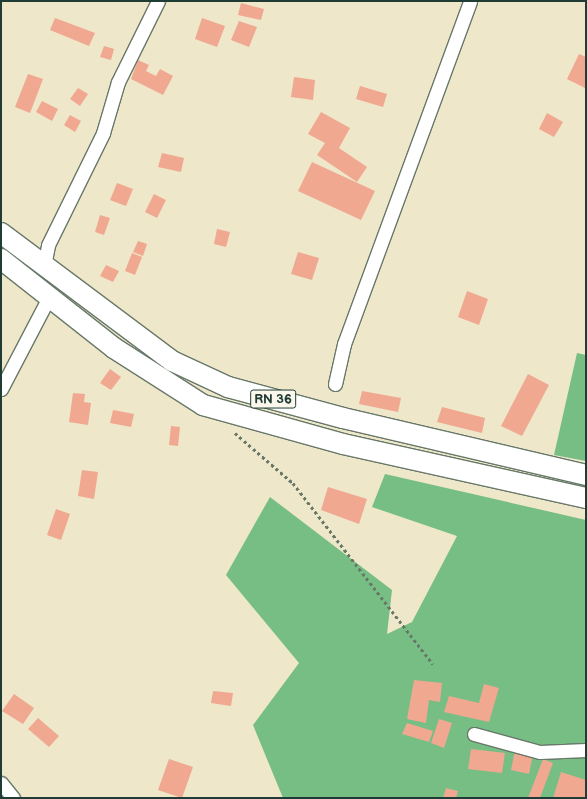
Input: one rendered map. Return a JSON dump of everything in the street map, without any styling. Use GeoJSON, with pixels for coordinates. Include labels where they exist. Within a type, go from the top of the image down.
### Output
{"type":"FeatureCollection","features":[{"type":"Feature","properties":{"kind":"main road","name":"RN 36"},"geometry":{"type":"LineString","coordinates":[[1,233],[172,361],[228,386],[343,418],[586,475]]}},
{"type":"Feature","properties":{"kind":"main road","name":"RN 36"},"geometry":{"type":"LineString","coordinates":[[1,259],[48,297],[158,380],[203,405],[343,444],[586,498]]}},
{"type":"Feature","properties":{"kind":"street"},"geometry":{"type":"LineString","coordinates":[[44,266],[48,245],[103,133],[118,82],[158,1]]}},
{"type":"Feature","properties":{"kind":"street"},"geometry":{"type":"LineString","coordinates":[[334,384],[344,344],[470,1]]}},
{"type":"Feature","properties":{"kind":"street"},"geometry":{"type":"LineString","coordinates":[[2,386],[48,297]]}},
{"type":"Feature","properties":{"kind":"street"},"geometry":{"type":"LineString","coordinates":[[474,734],[540,752],[586,750]]}},
{"type":"Feature","properties":{"kind":"street"},"geometry":{"type":"LineString","coordinates":[[1,783],[13,798]]}},
{"type":"Feature","properties":{"kind":"path"},"geometry":{"type":"LineString","coordinates":[[233,431],[293,483],[433,664]]}},
{"type":"Feature","properties":{"kind":"green space"},"geometry":{"type":"Polygon","coordinates":[[[577,353],[586,355],[586,461],[554,455],[577,353]]]}},
{"type":"Feature","properties":{"kind":"green space"},"geometry":{"type":"Polygon","coordinates":[[[385,474],[586,520],[586,798],[283,798],[253,725],[299,663],[226,575],[270,497],[392,590],[387,634],[412,622],[457,536],[372,507],[385,474]]]}},
{"type":"Feature","properties":{"kind":"building"},"geometry":{"type":"Polygon","coordinates":[[[241,3],[264,9],[261,20],[238,15],[241,3]]]}},
{"type":"Feature","properties":{"kind":"building"},"geometry":{"type":"Polygon","coordinates":[[[55,18],[95,33],[89,46],[50,30],[55,18]]]}},
{"type":"Feature","properties":{"kind":"building"},"geometry":{"type":"Polygon","coordinates":[[[202,18],[225,26],[217,47],[195,39],[202,18]]]}},
{"type":"Feature","properties":{"kind":"building"},"geometry":{"type":"Polygon","coordinates":[[[239,21],[257,27],[249,47],[231,40],[239,21]]]}},
{"type":"Feature","properties":{"kind":"building"},"geometry":{"type":"Polygon","coordinates":[[[104,46],[114,49],[111,60],[100,57],[104,46]]]}},
{"type":"Feature","properties":{"kind":"building"},"geometry":{"type":"Polygon","coordinates":[[[579,54],[586,57],[585,88],[567,79],[579,54]]]}},
{"type":"Feature","properties":{"kind":"building"},"geometry":{"type":"Polygon","coordinates":[[[138,60],[149,65],[146,71],[156,76],[160,69],[173,76],[163,95],[131,79],[138,60]]]}},
{"type":"Feature","properties":{"kind":"building"},"geometry":{"type":"Polygon","coordinates":[[[28,74],[43,79],[30,113],[15,107],[28,74]]]}},
{"type":"Feature","properties":{"kind":"building"},"geometry":{"type":"Polygon","coordinates":[[[294,77],[315,80],[313,100],[291,97],[294,77]]]}},
{"type":"Feature","properties":{"kind":"building"},"geometry":{"type":"Polygon","coordinates":[[[360,86],[387,94],[383,107],[356,99],[360,86]]]}},
{"type":"Feature","properties":{"kind":"building"},"geometry":{"type":"Polygon","coordinates":[[[78,88],[88,94],[80,106],[70,99],[78,88]]]}},
{"type":"Feature","properties":{"kind":"building"},"geometry":{"type":"Polygon","coordinates":[[[42,101],[58,109],[52,121],[36,112],[42,101]]]}},
{"type":"Feature","properties":{"kind":"building"},"geometry":{"type":"Polygon","coordinates":[[[321,112],[350,128],[339,148],[367,167],[357,182],[317,155],[325,143],[308,134],[321,112]]]}},
{"type":"Feature","properties":{"kind":"building"},"geometry":{"type":"Polygon","coordinates":[[[547,113],[563,122],[554,137],[539,129],[547,113]]]}},
{"type":"Feature","properties":{"kind":"building"},"geometry":{"type":"Polygon","coordinates":[[[70,115],[81,121],[75,132],[64,125],[70,115]]]}},
{"type":"Feature","properties":{"kind":"building"},"geometry":{"type":"Polygon","coordinates":[[[162,153],[184,158],[181,172],[158,167],[162,153]]]}},
{"type":"Feature","properties":{"kind":"building"},"geometry":{"type":"Polygon","coordinates":[[[312,162],[375,191],[361,220],[298,191],[312,162]]]}},
{"type":"Feature","properties":{"kind":"building"},"geometry":{"type":"Polygon","coordinates":[[[117,183],[133,189],[126,206],[110,200],[117,183]]]}},
{"type":"Feature","properties":{"kind":"building"},"geometry":{"type":"Polygon","coordinates":[[[154,194],[166,200],[157,218],[145,212],[154,194]]]}},
{"type":"Feature","properties":{"kind":"building"},"geometry":{"type":"Polygon","coordinates":[[[100,215],[110,218],[104,235],[95,232],[100,215]]]}},
{"type":"Feature","properties":{"kind":"building"},"geometry":{"type":"Polygon","coordinates":[[[217,229],[230,232],[226,247],[214,244],[217,229]]]}},
{"type":"Feature","properties":{"kind":"building"},"geometry":{"type":"Polygon","coordinates":[[[138,241],[147,244],[143,256],[133,252],[138,241]]]}},
{"type":"Feature","properties":{"kind":"building"},"geometry":{"type":"Polygon","coordinates":[[[298,252],[319,258],[312,280],[291,274],[298,252]]]}},
{"type":"Feature","properties":{"kind":"building"},"geometry":{"type":"Polygon","coordinates":[[[132,253],[142,257],[135,275],[125,271],[132,253]]]}},
{"type":"Feature","properties":{"kind":"building"},"geometry":{"type":"Polygon","coordinates":[[[106,265],[119,271],[113,282],[100,276],[106,265]]]}},
{"type":"Feature","properties":{"kind":"building"},"geometry":{"type":"Polygon","coordinates":[[[467,291],[488,299],[479,325],[458,317],[467,291]]]}},
{"type":"Feature","properties":{"kind":"building"},"geometry":{"type":"Polygon","coordinates":[[[110,369],[121,377],[111,390],[100,383],[110,369]]]}},
{"type":"Feature","properties":{"kind":"building"},"geometry":{"type":"Polygon","coordinates":[[[528,374],[549,385],[522,436],[501,426],[528,374]]]}},
{"type":"Feature","properties":{"kind":"building"},"geometry":{"type":"Polygon","coordinates":[[[362,391],[401,398],[398,412],[359,404],[362,391]]]}},
{"type":"Feature","properties":{"kind":"building"},"geometry":{"type":"Polygon","coordinates":[[[73,393],[85,394],[84,402],[91,403],[88,425],[69,422],[73,393]]]}},
{"type":"Feature","properties":{"kind":"building"},"geometry":{"type":"Polygon","coordinates":[[[442,407],[485,418],[482,433],[437,422],[442,407]]]}},
{"type":"Feature","properties":{"kind":"building"},"geometry":{"type":"Polygon","coordinates":[[[113,410],[134,414],[131,427],[110,423],[113,410]]]}},
{"type":"Feature","properties":{"kind":"building"},"geometry":{"type":"Polygon","coordinates":[[[171,426],[180,427],[178,446],[169,445],[171,426]]]}},
{"type":"Feature","properties":{"kind":"building"},"geometry":{"type":"Polygon","coordinates":[[[82,470],[98,472],[94,499],[78,496],[82,470]]]}},
{"type":"Feature","properties":{"kind":"building"},"geometry":{"type":"Polygon","coordinates":[[[328,487],[367,499],[359,524],[321,510],[328,487]]]}},
{"type":"Feature","properties":{"kind":"building"},"geometry":{"type":"Polygon","coordinates":[[[56,509],[70,514],[61,540],[47,535],[56,509]]]}},
{"type":"Feature","properties":{"kind":"building"},"geometry":{"type":"Polygon","coordinates":[[[414,680],[442,683],[440,702],[429,700],[426,723],[407,719],[414,680]]]}},
{"type":"Feature","properties":{"kind":"building"},"geometry":{"type":"Polygon","coordinates":[[[484,684],[499,688],[489,722],[444,712],[449,696],[479,703],[484,684]]]}},
{"type":"Feature","properties":{"kind":"building"},"geometry":{"type":"Polygon","coordinates":[[[213,691],[233,693],[231,706],[211,703],[213,691]]]}},
{"type":"Feature","properties":{"kind":"building"},"geometry":{"type":"Polygon","coordinates":[[[14,694],[34,708],[23,724],[2,711],[14,694]]]}},
{"type":"Feature","properties":{"kind":"building"},"geometry":{"type":"Polygon","coordinates":[[[38,718],[59,736],[49,747],[28,729],[38,718]]]}},
{"type":"Feature","properties":{"kind":"building"},"geometry":{"type":"Polygon","coordinates":[[[439,719],[452,723],[444,748],[431,743],[439,719]]]}},
{"type":"Feature","properties":{"kind":"building"},"geometry":{"type":"Polygon","coordinates":[[[407,723],[433,731],[429,742],[402,734],[407,723]]]}},
{"type":"Feature","properties":{"kind":"building"},"geometry":{"type":"Polygon","coordinates":[[[471,749],[505,753],[502,773],[468,769],[471,749]]]}},
{"type":"Feature","properties":{"kind":"building"},"geometry":{"type":"Polygon","coordinates":[[[515,750],[533,754],[529,774],[511,770],[515,750]]]}},
{"type":"Feature","properties":{"kind":"building"},"geometry":{"type":"Polygon","coordinates":[[[169,759],[193,767],[182,798],[158,790],[169,759]]]}},
{"type":"Feature","properties":{"kind":"building"},"geometry":{"type":"Polygon","coordinates":[[[543,759],[553,763],[540,798],[528,798],[543,759]]]}},
{"type":"Feature","properties":{"kind":"building"},"geometry":{"type":"Polygon","coordinates":[[[561,772],[586,780],[586,798],[553,798],[561,772]]]}},
{"type":"Feature","properties":{"kind":"building"},"geometry":{"type":"Polygon","coordinates":[[[446,788],[458,791],[456,798],[443,798],[446,788]]]}}]}
